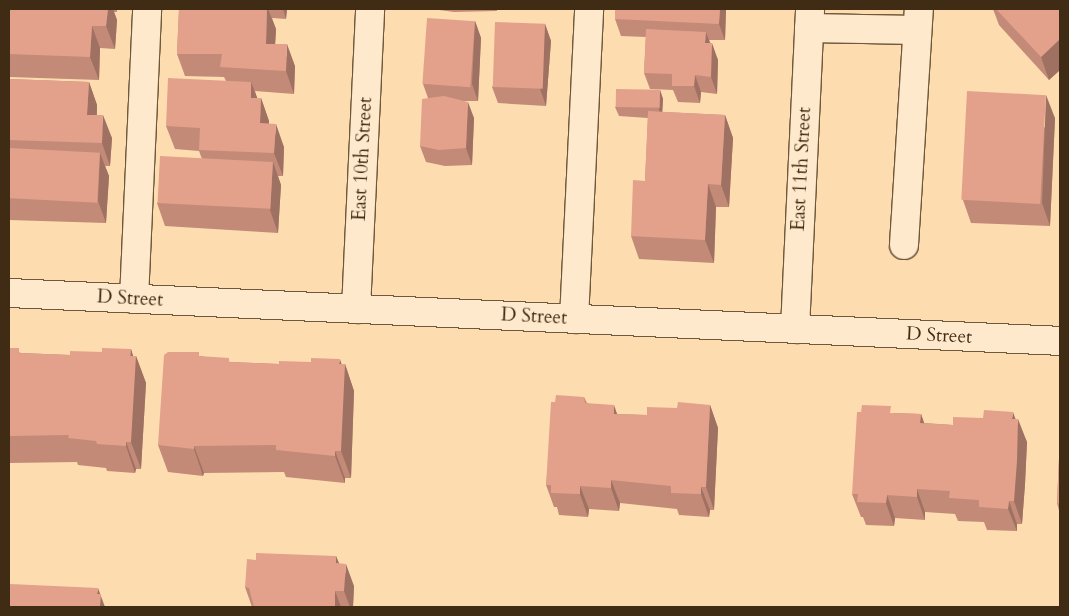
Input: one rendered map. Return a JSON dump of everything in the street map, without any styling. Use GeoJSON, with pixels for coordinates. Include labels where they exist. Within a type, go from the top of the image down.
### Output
{"type":"FeatureCollection","features":[{"type":"Feature","properties":{"kind":"street"},"geometry":{"type":"LineString","coordinates":[[134,299],[147,9]]}},
{"type":"Feature","properties":{"kind":"street","name":"East 10th Street"},"geometry":{"type":"LineString","coordinates":[[356,309],[370,9]]}},
{"type":"Feature","properties":{"kind":"street"},"geometry":{"type":"LineString","coordinates":[[574,319],[589,9]]}},
{"type":"Feature","properties":{"kind":"street"},"geometry":{"type":"LineString","coordinates":[[809,18],[918,20],[904,245]]}},
{"type":"Feature","properties":{"kind":"street","name":"East 11th Street"},"geometry":{"type":"LineString","coordinates":[[795,329],[809,18]]}},
{"type":"Feature","properties":{"kind":"street","name":"D Street"},"geometry":{"type":"LineString","coordinates":[[9,293],[1060,341]]}},
{"type":"Feature","properties":{"kind":"building"},"geometry":{"type":"Polygon","coordinates":[[[9,9],[108,9],[106,26],[92,26],[90,57],[9,54],[9,9]]]}},
{"type":"Feature","properties":{"kind":"building"},"geometry":{"type":"Polygon","coordinates":[[[179,9],[267,9],[266,44],[287,44],[286,71],[220,67],[222,54],[177,54],[179,9]]]}},
{"type":"Feature","properties":{"kind":"building"},"geometry":{"type":"Polygon","coordinates":[[[615,9],[720,9],[719,24],[615,19],[615,9]]]}},
{"type":"Feature","properties":{"kind":"building"},"geometry":{"type":"Polygon","coordinates":[[[996,9],[1060,9],[1060,39],[1041,57],[996,9]]]}},
{"type":"Feature","properties":{"kind":"building"},"geometry":{"type":"Polygon","coordinates":[[[427,18],[475,21],[470,87],[422,84],[427,18]]]}},
{"type":"Feature","properties":{"kind":"building"},"geometry":{"type":"Polygon","coordinates":[[[495,22],[545,24],[543,89],[493,87],[495,22]]]}},
{"type":"Feature","properties":{"kind":"building"},"geometry":{"type":"Polygon","coordinates":[[[646,29],[706,32],[705,43],[712,43],[711,77],[695,75],[694,86],[672,86],[672,74],[644,73],[646,29]]]}},
{"type":"Feature","properties":{"kind":"building"},"geometry":{"type":"Polygon","coordinates":[[[168,78],[251,82],[251,98],[261,98],[260,123],[276,124],[274,153],[199,150],[200,128],[166,126],[168,78]]]}},
{"type":"Feature","properties":{"kind":"building"},"geometry":{"type":"Polygon","coordinates":[[[9,79],[89,82],[87,115],[103,115],[102,143],[9,140],[9,79]]]}},
{"type":"Feature","properties":{"kind":"building"},"geometry":{"type":"Polygon","coordinates":[[[616,89],[660,90],[660,108],[616,107],[616,89]]]}},
{"type":"Feature","properties":{"kind":"building"},"geometry":{"type":"Polygon","coordinates":[[[967,91],[1046,95],[1040,204],[961,200],[967,91]]]}},
{"type":"Feature","properties":{"kind":"building"},"geometry":{"type":"Polygon","coordinates":[[[444,96],[468,102],[466,148],[439,150],[420,146],[422,99],[444,96]]]}},
{"type":"Feature","properties":{"kind":"building"},"geometry":{"type":"Polygon","coordinates":[[[648,111],[725,115],[721,185],[708,184],[705,240],[631,236],[633,180],[645,181],[648,111]]]}},
{"type":"Feature","properties":{"kind":"building"},"geometry":{"type":"Polygon","coordinates":[[[9,148],[100,153],[97,203],[9,198],[9,148]]]}},
{"type":"Feature","properties":{"kind":"building"},"geometry":{"type":"Polygon","coordinates":[[[160,156],[273,162],[270,209],[158,203],[160,156]]]}},
{"type":"Feature","properties":{"kind":"building"},"geometry":{"type":"Polygon","coordinates":[[[9,348],[19,348],[19,353],[70,355],[70,351],[102,352],[102,348],[131,349],[130,356],[136,356],[131,442],[126,442],[126,446],[97,444],[96,441],[68,438],[69,435],[9,436],[9,348]]]}},
{"type":"Feature","properties":{"kind":"building"},"geometry":{"type":"Polygon","coordinates":[[[168,352],[199,352],[199,356],[229,358],[229,362],[279,364],[279,361],[311,362],[311,358],[340,359],[339,364],[345,364],[341,451],[335,451],[335,456],[276,450],[276,445],[194,446],[194,449],[158,445],[164,355],[168,352]]]}},
{"type":"Feature","properties":{"kind":"building"},"geometry":{"type":"Polygon","coordinates":[[[556,395],[584,397],[585,403],[614,405],[614,414],[647,415],[647,407],[677,408],[678,402],[710,405],[706,487],[701,487],[701,494],[671,493],[671,486],[611,480],[611,488],[580,486],[580,494],[551,493],[551,485],[546,485],[551,402],[555,402],[556,395]]]}},
{"type":"Feature","properties":{"kind":"building"},"geometry":{"type":"Polygon","coordinates":[[[862,405],[891,406],[890,413],[921,414],[920,423],[953,425],[953,417],[983,418],[984,410],[1013,412],[1012,419],[1018,419],[1014,501],[1009,501],[1008,509],[979,507],[979,500],[949,498],[950,491],[917,489],[917,497],[887,495],[886,503],[857,502],[858,494],[852,494],[857,412],[861,412],[862,405]]]}},
{"type":"Feature","properties":{"kind":"building"},"geometry":{"type":"Polygon","coordinates":[[[1060,436],[1060,504],[1057,503],[1060,436]]]}},
{"type":"Feature","properties":{"kind":"building"},"geometry":{"type":"Polygon","coordinates":[[[256,553],[336,556],[336,563],[346,564],[344,591],[335,591],[335,607],[254,607],[249,588],[245,587],[247,559],[256,560],[256,553]]]}},
{"type":"Feature","properties":{"kind":"building"},"geometry":{"type":"Polygon","coordinates":[[[10,584],[98,588],[97,594],[101,594],[100,607],[9,607],[10,584]]]}}]}
